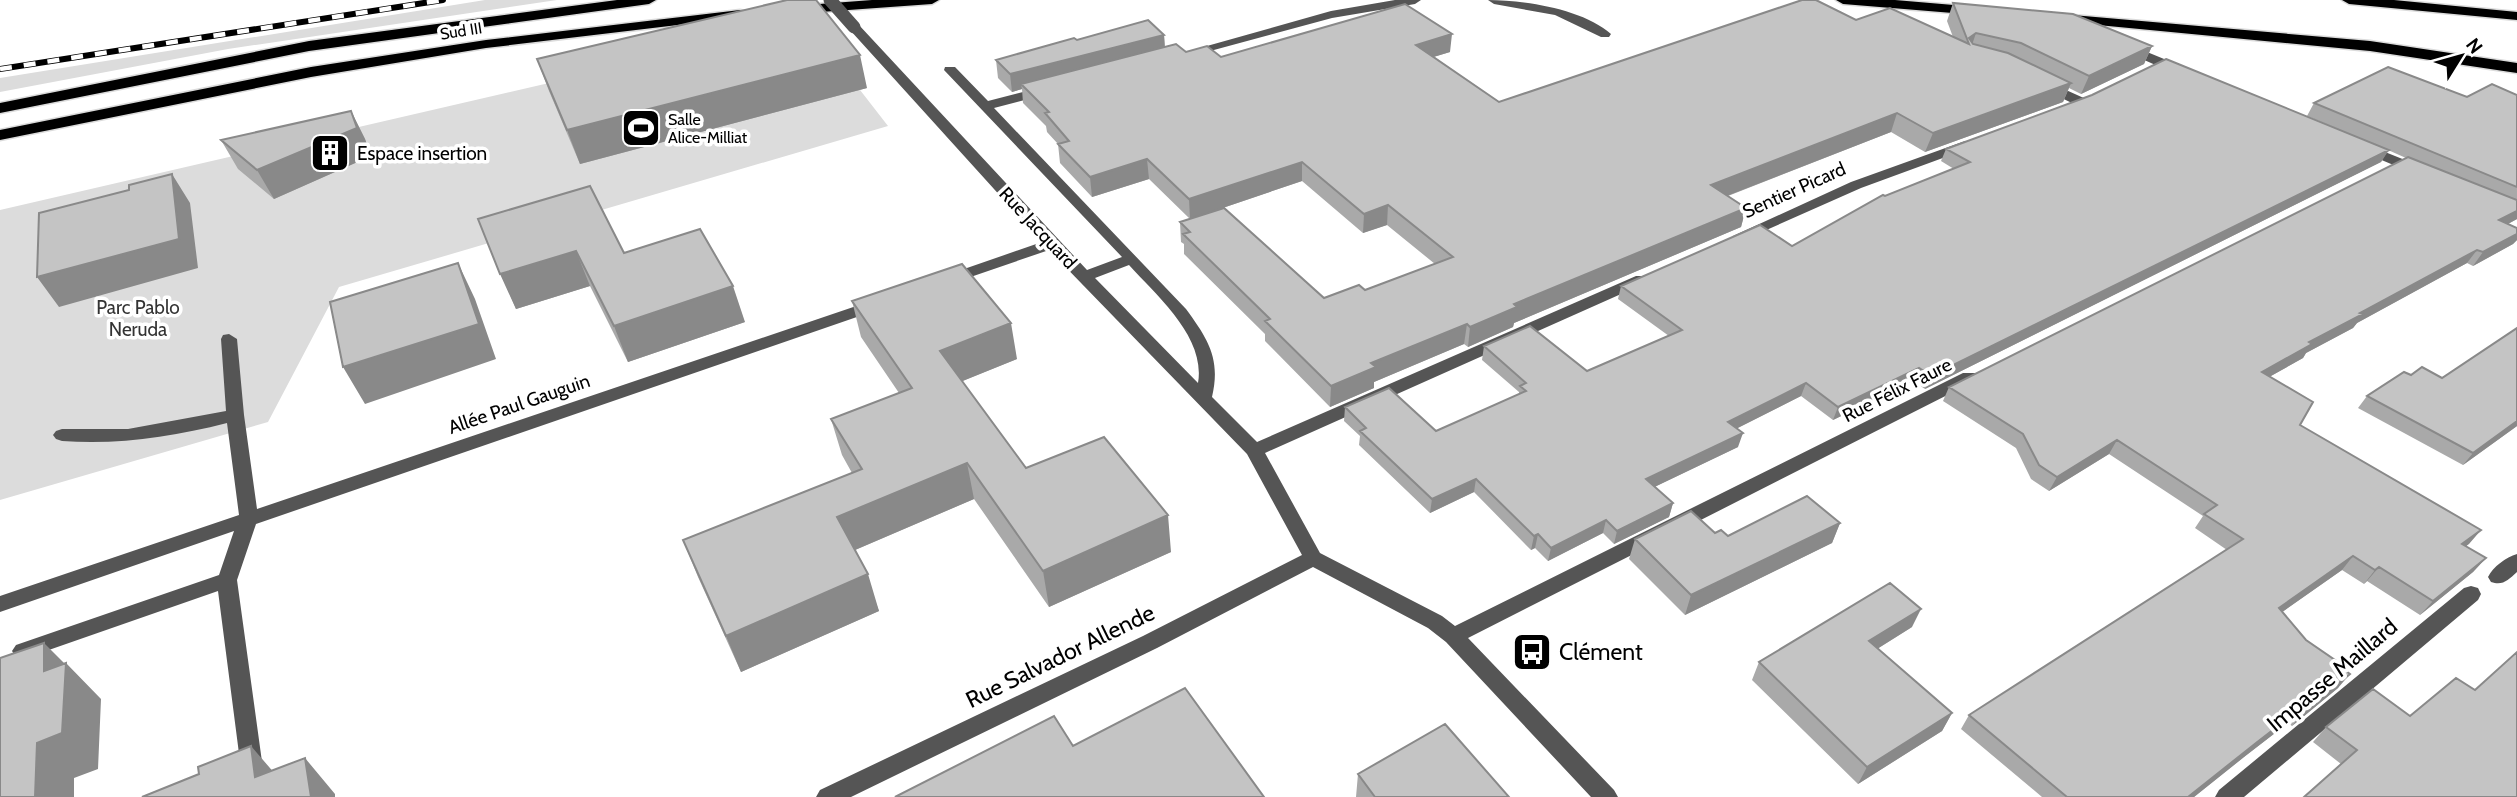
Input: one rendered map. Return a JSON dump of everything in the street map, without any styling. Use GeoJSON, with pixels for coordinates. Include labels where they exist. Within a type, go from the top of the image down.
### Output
{"type":"FeatureCollection","features":[{"type":"Feature","properties":{"kind":"highway","name":"Sud III"},"geometry":{"type":"LineString","coordinates":[[0,108],[309,46],[649,0]]}},
{"type":"Feature","properties":{"kind":"highway"},"geometry":{"type":"LineString","coordinates":[[776,11],[932,0]]}},
{"type":"Feature","properties":{"kind":"highway"},"geometry":{"type":"LineString","coordinates":[[1843,0],[1989,12]]}},
{"type":"Feature","properties":{"kind":"highway"},"geometry":{"type":"LineString","coordinates":[[2349,0],[2517,16]]}},
{"type":"Feature","properties":{"kind":"highway","name":"Sud III"},"geometry":{"type":"LineString","coordinates":[[0,135],[311,72],[486,44],[749,13]]}},
{"type":"Feature","properties":{"kind":"highway"},"geometry":{"type":"LineString","coordinates":[[2044,17],[2371,46],[2517,68]]}},
{"type":"Feature","properties":{"kind":"street","name":"Rue Jacquard"},"geometry":{"type":"LineString","coordinates":[[830,0],[1083,277],[1254,450],[1313,558]]}},
{"type":"Feature","properties":{"kind":"street"},"geometry":{"type":"LineString","coordinates":[[1173,57],[1331,15],[1415,0]]}},
{"type":"Feature","properties":{"kind":"street"},"geometry":{"type":"LineString","coordinates":[[1494,0],[1558,12],[1605,34]]}},
{"type":"Feature","properties":{"kind":"street"},"geometry":{"type":"LineString","coordinates":[[2130,49],[2199,78]]}},
{"type":"Feature","properties":{"kind":"street"},"geometry":{"type":"LineString","coordinates":[[2143,72],[2162,63]]}},
{"type":"Feature","properties":{"kind":"street"},"geometry":{"type":"LineString","coordinates":[[950,70],[1174,305],[1201,344],[1208,375],[1203,398]]}},
{"type":"Feature","properties":{"kind":"street"},"geometry":{"type":"LineString","coordinates":[[2031,78],[2087,99],[2056,111]]}},
{"type":"Feature","properties":{"kind":"street"},"geometry":{"type":"LineString","coordinates":[[985,106],[1054,88]]}},
{"type":"Feature","properties":{"kind":"street","name":"Sentier Picard"},"geometry":{"type":"LineString","coordinates":[[1732,239],[1856,185],[1981,139]]}},
{"type":"Feature","properties":{"kind":"street"},"geometry":{"type":"LineString","coordinates":[[2348,141],[2434,177]]}},
{"type":"Feature","properties":{"kind":"street"},"geometry":{"type":"LineString","coordinates":[[2373,174],[2398,162]]}},
{"type":"Feature","properties":{"kind":"street"},"geometry":{"type":"LineString","coordinates":[[929,286],[1052,244]]}},
{"type":"Feature","properties":{"kind":"street"},"geometry":{"type":"LineString","coordinates":[[1083,277],[1132,259]]}},
{"type":"Feature","properties":{"kind":"street"},"geometry":{"type":"LineString","coordinates":[[1254,450],[1658,272]]}},
{"type":"Feature","properties":{"kind":"street","name":"Allée Paul Gauguin"},"geometry":{"type":"LineString","coordinates":[[0,604],[889,300]]}},
{"type":"Feature","properties":{"kind":"street"},"geometry":{"type":"LineString","coordinates":[[229,339],[235,415],[249,517],[227,580],[252,770]]}},
{"type":"Feature","properties":{"kind":"street","name":"Rue Félix Faure"},"geometry":{"type":"LineString","coordinates":[[1453,636],[1986,369]]}},
{"type":"Feature","properties":{"kind":"street"},"geometry":{"type":"LineString","coordinates":[[62,436],[97,439],[180,429],[235,415]]}},
{"type":"Feature","properties":{"kind":"street"},"geometry":{"type":"LineString","coordinates":[[1313,558],[1434,622],[1453,636],[1606,797]]}},
{"type":"Feature","properties":{"kind":"street","name":"Rue Salvador Allende"},"geometry":{"type":"LineString","coordinates":[[828,797],[1150,642],[1313,558]]}},
{"type":"Feature","properties":{"kind":"street"},"geometry":{"type":"LineString","coordinates":[[2498,578],[2517,561]]}},
{"type":"Feature","properties":{"kind":"street"},"geometry":{"type":"LineString","coordinates":[[6,656],[227,580]]}},
{"type":"Feature","properties":{"kind":"street","name":"Impasse Maillard"},"geometry":{"type":"LineString","coordinates":[[2227,797],[2472,594]]}},
{"type":"Feature","properties":{"kind":"green space"},"geometry":{"type":"Polygon","coordinates":[[[485,0],[557,0],[228,49],[0,92],[0,78],[485,0]]]}},
{"type":"Feature","properties":{"kind":"green space","name":"Parc Pablo Neruda"},"geometry":{"type":"Polygon","coordinates":[[[808,23],[888,126],[339,287],[268,422],[0,500],[0,210],[808,23]]]}},
{"type":"Feature","properties":{"kind":"building"},"geometry":{"type":"Polygon","coordinates":[[[787,0],[816,0],[860,55],[567,130],[537,59],[787,0]]]}},
{"type":"Feature","properties":{"kind":"building"},"geometry":{"type":"Polygon","coordinates":[[[1802,0],[1816,0],[1856,20],[1890,8],[1969,44],[1953,3],[2073,14],[2152,46],[2089,76],[2021,43],[1976,33],[1969,38],[1973,44],[2008,53],[2071,83],[1933,133],[1897,113],[1711,185],[1746,208],[1514,304],[1517,307],[1470,327],[1467,324],[1371,363],[1376,367],[1331,386],[1265,321],[1270,319],[1183,234],[1190,232],[1180,222],[1224,208],[1324,298],[1359,285],[1365,290],[1453,257],[1388,205],[1364,214],[1302,162],[1189,199],[1147,159],[1090,177],[1058,144],[1069,141],[1045,113],[1049,112],[1021,84],[1176,44],[1186,52],[1207,46],[1221,57],[1405,4],[1452,34],[1416,45],[1499,102],[1802,0]]]}},
{"type":"Feature","properties":{"kind":"building"},"geometry":{"type":"Polygon","coordinates":[[[1148,20],[1164,35],[1010,74],[996,60],[1074,38],[1077,40],[1148,20]]]}},
{"type":"Feature","properties":{"kind":"building"},"geometry":{"type":"Polygon","coordinates":[[[2166,59],[2389,150],[1931,376],[1919,368],[1838,407],[1806,383],[1728,422],[1743,433],[1646,479],[1673,503],[1617,531],[1606,520],[1551,548],[1538,534],[1534,536],[1476,479],[1432,499],[1360,431],[1366,428],[1345,407],[1389,388],[1436,431],[1526,391],[1520,386],[1526,383],[1484,346],[1530,326],[1587,371],[1682,330],[1621,286],[1760,225],[1792,246],[1883,195],[1970,162],[1946,149],[2092,95],[2166,59]]]}},
{"type":"Feature","properties":{"kind":"building"},"geometry":{"type":"Polygon","coordinates":[[[2388,67],[2467,97],[2492,84],[2517,95],[2517,187],[2314,103],[2388,67]]]}},
{"type":"Feature","properties":{"kind":"building"},"geometry":{"type":"Polygon","coordinates":[[[351,111],[357,128],[257,170],[221,140],[351,111]]]}},
{"type":"Feature","properties":{"kind":"building"},"geometry":{"type":"Polygon","coordinates":[[[2408,157],[2517,200],[2517,211],[2499,220],[2517,228],[2517,234],[2483,252],[2477,250],[2360,313],[2363,314],[2309,342],[2312,344],[2262,372],[2313,402],[2300,425],[2481,530],[2462,544],[2486,558],[2433,601],[2379,567],[2375,570],[2353,556],[2279,608],[2306,640],[2348,669],[2346,671],[2350,674],[2304,712],[2300,709],[2188,797],[2067,797],[1969,715],[2243,539],[2204,514],[2217,505],[2117,440],[2057,477],[2039,465],[2023,434],[1949,387],[2408,157]]]}},
{"type":"Feature","properties":{"kind":"building"},"geometry":{"type":"Polygon","coordinates":[[[172,174],[179,239],[37,277],[39,213],[129,190],[129,185],[172,174]]]}},
{"type":"Feature","properties":{"kind":"building"},"geometry":{"type":"Polygon","coordinates":[[[590,186],[624,253],[700,229],[733,286],[614,326],[576,251],[500,274],[478,219],[590,186]]]}},
{"type":"Feature","properties":{"kind":"building"},"geometry":{"type":"Polygon","coordinates":[[[458,263],[479,324],[343,367],[330,302],[458,263]]]}},
{"type":"Feature","properties":{"kind":"building"},"geometry":{"type":"Polygon","coordinates":[[[962,264],[1011,323],[940,351],[1026,468],[1104,437],[1168,515],[1043,571],[967,463],[837,517],[868,574],[726,636],[683,540],[862,469],[831,419],[912,388],[852,301],[962,264]]]}},
{"type":"Feature","properties":{"kind":"building"},"geometry":{"type":"Polygon","coordinates":[[[2517,328],[2517,421],[2473,453],[2367,396],[2404,372],[2411,375],[2422,367],[2442,378],[2517,328]]]}},
{"type":"Feature","properties":{"kind":"building"},"geometry":{"type":"Polygon","coordinates":[[[1807,496],[1840,523],[1691,595],[1635,539],[1691,511],[1715,533],[1721,530],[1728,536],[1807,496]]]}},
{"type":"Feature","properties":{"kind":"building"},"geometry":{"type":"Polygon","coordinates":[[[1890,583],[1921,609],[1869,641],[1952,713],[1867,767],[1759,662],[1890,583]]]}},
{"type":"Feature","properties":{"kind":"building"},"geometry":{"type":"Polygon","coordinates":[[[44,643],[44,671],[66,663],[62,733],[37,743],[35,797],[0,797],[0,658],[44,643]]]}},
{"type":"Feature","properties":{"kind":"building"},"geometry":{"type":"Polygon","coordinates":[[[2517,652],[2517,797],[2304,797],[2357,750],[2326,727],[2373,689],[2410,716],[2456,678],[2475,690],[2517,652]]]}},
{"type":"Feature","properties":{"kind":"building"},"geometry":{"type":"Polygon","coordinates":[[[1185,688],[1264,797],[895,797],[1054,716],[1073,746],[1185,688]]]}},
{"type":"Feature","properties":{"kind":"building"},"geometry":{"type":"Polygon","coordinates":[[[1445,724],[1509,797],[1375,797],[1358,774],[1445,724]]]}},
{"type":"Feature","properties":{"kind":"building"},"geometry":{"type":"Polygon","coordinates":[[[251,746],[255,777],[305,758],[311,797],[142,797],[199,774],[198,767],[251,746]]]}},
{"type":"Feature","properties":{"kind":"railway"},"geometry":{"type":"LineString","coordinates":[[0,69],[443,0]]}},
{"type":"Feature","properties":{"kind":"place","name":"Salle Alice-Milliat"},"geometry":{"type":"Point","coordinates":[641,128]}},
{"type":"Feature","properties":{"kind":"place","name":"Espace insertion"},"geometry":{"type":"Point","coordinates":[330,153]}},
{"type":"Feature","properties":{"kind":"place","name":"Clément"},"geometry":{"type":"Point","coordinates":[1532,652]}}]}
